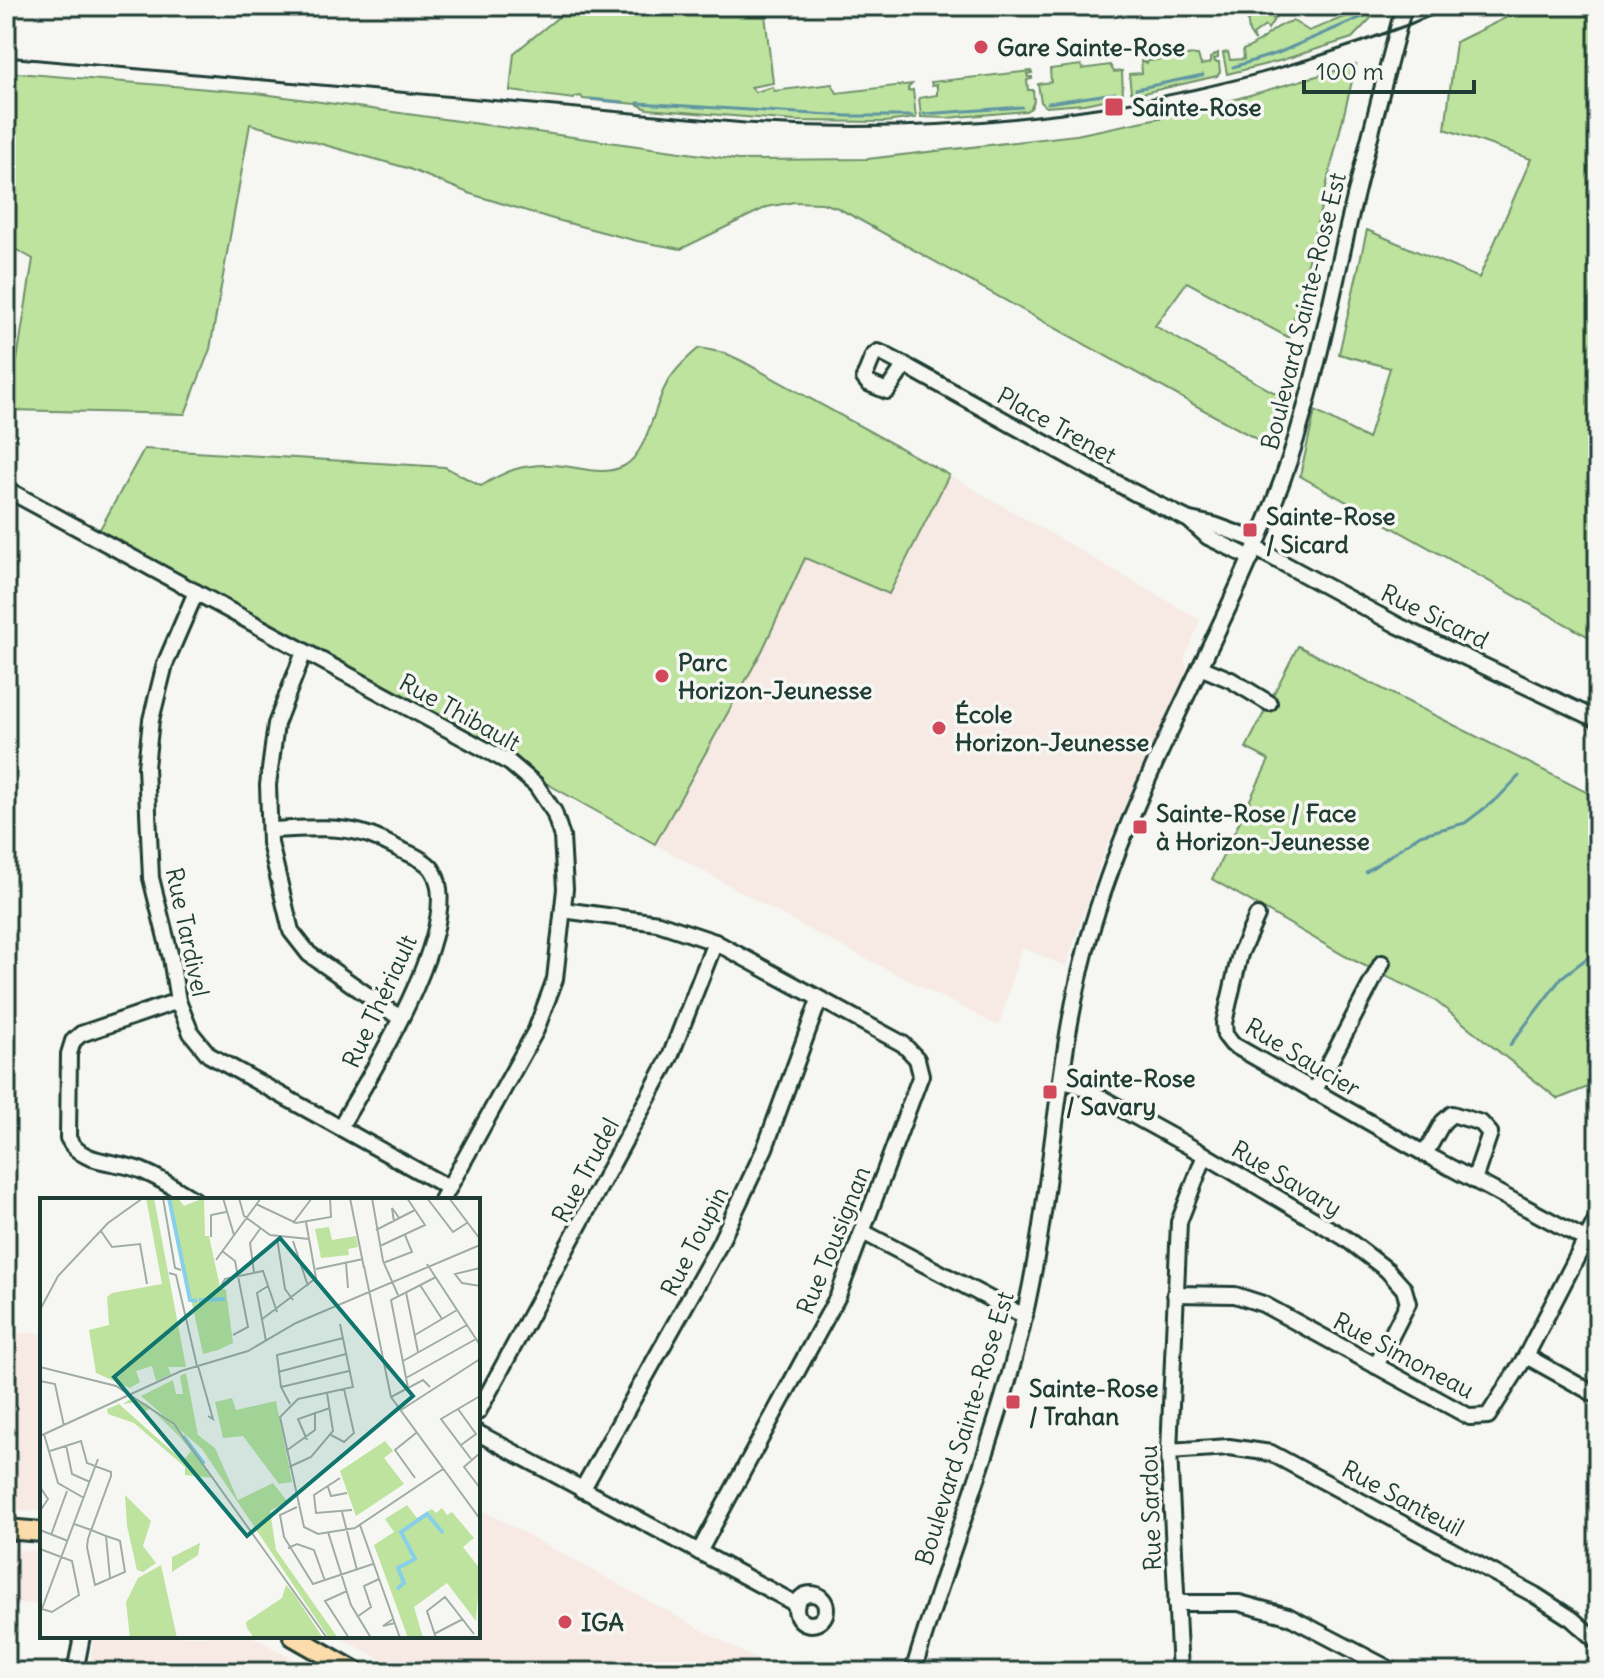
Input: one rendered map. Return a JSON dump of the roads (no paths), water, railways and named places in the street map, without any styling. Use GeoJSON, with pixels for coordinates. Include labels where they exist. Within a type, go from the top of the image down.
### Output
{"type":"FeatureCollection","features":[{"type":"Feature","properties":{"kind":"main road"},"geometry":{"type":"LineString","coordinates":[[6,1529],[40,1532]]}},
{"type":"Feature","properties":{"kind":"main road"},"geometry":{"type":"LineString","coordinates":[[297,1638],[348,1667],[364,1672]]}},
{"type":"Feature","properties":{"kind":"street","name":"Boulevard Sainte-Rose Est"},"geometry":{"type":"LineString","coordinates":[[913,1672],[1004,1393],[1025,1315],[1081,971],[1105,885],[1140,796],[1283,479],[1307,403],[1364,154],[1404,6]]}},
{"type":"Feature","properties":{"kind":"street","name":"Place Trenet"},"geometry":{"type":"LineString","coordinates":[[905,365],[1133,492],[1189,520],[1214,525],[1254,549]]}},
{"type":"Feature","properties":{"kind":"street","name":"Rue Thibault"},"geometry":{"type":"LineString","coordinates":[[6,489],[510,763],[536,785],[554,812],[562,837],[565,889],[555,979],[536,1030],[445,1194]]}},
{"type":"Feature","properties":{"kind":"street","name":"Rue Sicard"},"geometry":{"type":"LineString","coordinates":[[1254,549],[1399,626],[1598,720]]}},
{"type":"Feature","properties":{"kind":"street","name":"Rue Tardivel"},"geometry":{"type":"LineString","coordinates":[[196,592],[165,664],[151,720],[146,767],[151,878],[178,1001],[191,1033],[209,1055],[340,1127],[445,1194]]}},
{"type":"Feature","properties":{"kind":"street"},"geometry":{"type":"LineString","coordinates":[[304,652],[276,724],[268,785],[270,843],[291,931],[309,954],[400,1018]]}},
{"type":"Feature","properties":{"kind":"street"},"geometry":{"type":"LineString","coordinates":[[1200,667],[1231,680],[1269,703]]}},
{"type":"Feature","properties":{"kind":"street","name":"Rue Thériault"},"geometry":{"type":"LineString","coordinates":[[270,830],[334,829],[362,833],[409,853],[431,868],[440,886],[437,929],[423,971],[340,1127]]}},
{"type":"Feature","properties":{"kind":"street","name":"Rue Tousignan"},"geometry":{"type":"LineString","coordinates":[[563,910],[658,923],[715,942],[903,1044],[917,1059],[921,1075],[834,1305],[699,1552]]}},
{"type":"Feature","properties":{"kind":"street","name":"Rue Saucier"},"geometry":{"type":"LineString","coordinates":[[1257,916],[1240,954],[1224,1023],[1225,1035],[1232,1044],[1425,1154],[1592,1243]]}},
{"type":"Feature","properties":{"kind":"street","name":"Rue Trudel"},"geometry":{"type":"LineString","coordinates":[[480,1408],[670,1057],[715,942]]}},
{"type":"Feature","properties":{"kind":"street"},"geometry":{"type":"LineString","coordinates":[[1314,1092],[1382,963]]}},
{"type":"Feature","properties":{"kind":"street","name":"Rue Toupin"},"geometry":{"type":"LineString","coordinates":[[582,1490],[725,1233],[765,1148],[819,1000]]}},
{"type":"Feature","properties":{"kind":"street"},"geometry":{"type":"LineString","coordinates":[[178,1001],[81,1034],[73,1041],[69,1054],[68,1138],[73,1147],[85,1156],[140,1170],[191,1198]]}},
{"type":"Feature","properties":{"kind":"street","name":"Rue Savary"},"geometry":{"type":"LineString","coordinates":[[1062,1081],[1078,1085],[1205,1155],[1345,1238],[1387,1270],[1404,1289],[1408,1303],[1376,1366]]}},
{"type":"Feature","properties":{"kind":"street"},"geometry":{"type":"LineString","coordinates":[[1425,1154],[1443,1122],[1452,1114],[1481,1123],[1490,1133],[1474,1180]]}},
{"type":"Feature","properties":{"kind":"street","name":"Rue Sardou"},"geometry":{"type":"LineString","coordinates":[[1180,1672],[1169,1451],[1175,1294],[1179,1222],[1205,1155]]}},
{"type":"Feature","properties":{"kind":"street","name":"Rue Simoneau"},"geometry":{"type":"LineString","coordinates":[[1175,1294],[1235,1295],[1263,1304],[1470,1417],[1488,1416],[1592,1243],[1598,1216]]}},
{"type":"Feature","properties":{"kind":"street"},"geometry":{"type":"LineString","coordinates":[[863,1232],[1025,1315]]}},
{"type":"Feature","properties":{"kind":"street"},"geometry":{"type":"LineString","coordinates":[[1526,1356],[1598,1396]]}},
{"type":"Feature","properties":{"kind":"street"},"geometry":{"type":"LineString","coordinates":[[480,1434],[796,1604]]}},
{"type":"Feature","properties":{"kind":"street","name":"Rue Santeuil"},"geometry":{"type":"LineString","coordinates":[[1169,1451],[1229,1447],[1271,1453],[1535,1595],[1572,1619],[1598,1642]]}},
{"type":"Feature","properties":{"kind":"street"},"geometry":{"type":"LineString","coordinates":[[1176,1603],[1239,1603],[1288,1616],[1395,1672]]}},
{"type":"Feature","properties":{"kind":"street"},"geometry":{"type":"LineString","coordinates":[[75,1672],[82,1638]]}},
{"type":"Feature","properties":{"kind":"waterway"},"geometry":{"type":"LineString","coordinates":[[1233,67],[1278,53],[1364,16]]}},
{"type":"Feature","properties":{"kind":"waterway"},"geometry":{"type":"LineString","coordinates":[[1136,89],[1203,75]]}},
{"type":"Feature","properties":{"kind":"waterway"},"geometry":{"type":"LineString","coordinates":[[1048,103],[1115,93]]}},
{"type":"Feature","properties":{"kind":"waterway"},"geometry":{"type":"LineString","coordinates":[[590,99],[623,102]]}},
{"type":"Feature","properties":{"kind":"waterway"},"geometry":{"type":"LineString","coordinates":[[638,103],[847,116],[912,116]]}},
{"type":"Feature","properties":{"kind":"waterway"},"geometry":{"type":"LineString","coordinates":[[924,114],[1022,107]]}},
{"type":"Feature","properties":{"kind":"waterway"},"geometry":{"type":"LineString","coordinates":[[1366,872],[1420,835],[1465,823],[1498,798],[1519,776]]}},
{"type":"Feature","properties":{"kind":"waterway"},"geometry":{"type":"LineString","coordinates":[[1510,1045],[1562,977],[1598,950]]}},
{"type":"Feature","properties":{"kind":"railway"},"geometry":{"type":"LineString","coordinates":[[6,57],[745,123],[836,127],[927,125],[1017,118],[1106,106],[1195,89],[1282,67],[1369,39],[1454,6]]}},
{"type":"Feature","properties":{"kind":"place","name":"Gare Sainte-Rose"},"geometry":{"type":"Point","coordinates":[981,47]}},
{"type":"Feature","properties":{"kind":"place","name":"Sainte-Rose"},"geometry":{"type":"Point","coordinates":[1114,107]}},
{"type":"Feature","properties":{"kind":"place","name":"Sainte-Rose / Sicard"},"geometry":{"type":"Point","coordinates":[1250,530]}},
{"type":"Feature","properties":{"kind":"place","name":"Parc Horizon-Jeunesse"},"geometry":{"type":"Point","coordinates":[662,676]}},
{"type":"Feature","properties":{"kind":"place","name":"École Horizon-Jeunesse"},"geometry":{"type":"Point","coordinates":[939,728]}},
{"type":"Feature","properties":{"kind":"place","name":"Sainte-Rose / Face à Horizon-Jeunesse"},"geometry":{"type":"Point","coordinates":[1140,827]}},
{"type":"Feature","properties":{"kind":"place","name":"Sainte-Rose / Savary"},"geometry":{"type":"Point","coordinates":[1050,1092]}},
{"type":"Feature","properties":{"kind":"place","name":"Sainte-Rose / Trahan"},"geometry":{"type":"Point","coordinates":[1013,1402]}},
{"type":"Feature","properties":{"kind":"place","name":"IGA"},"geometry":{"type":"Point","coordinates":[565,1622]}}]}
